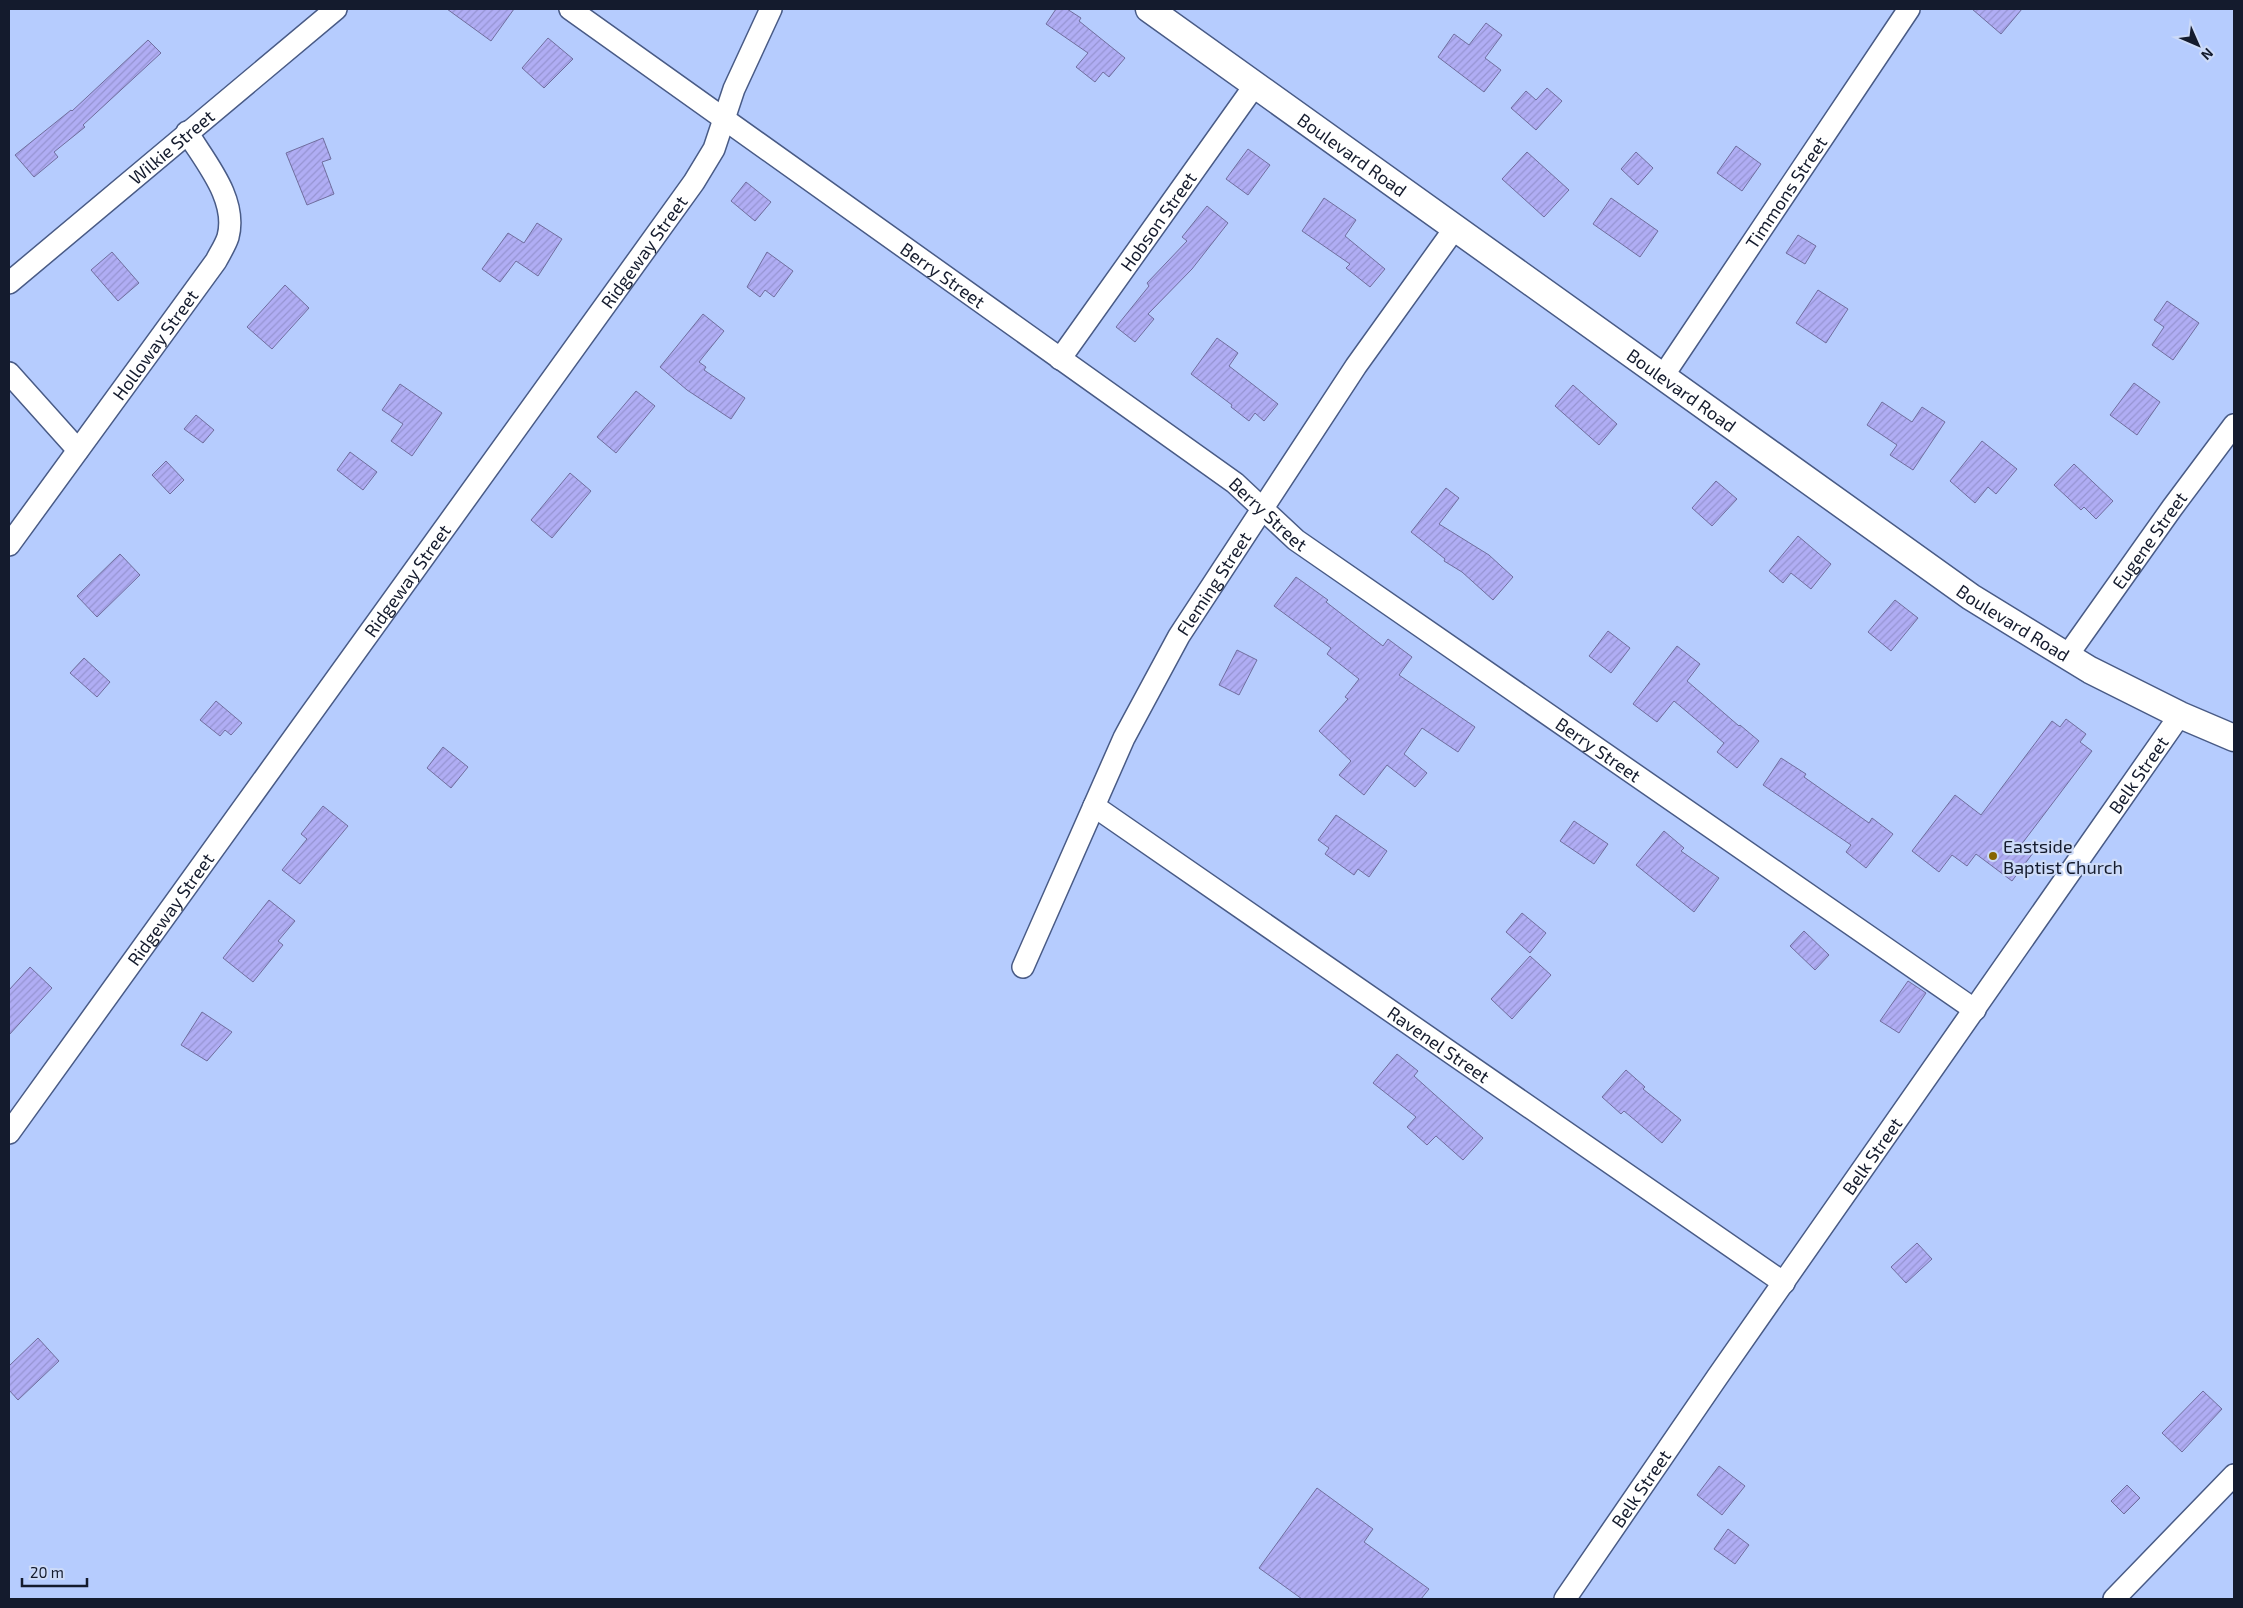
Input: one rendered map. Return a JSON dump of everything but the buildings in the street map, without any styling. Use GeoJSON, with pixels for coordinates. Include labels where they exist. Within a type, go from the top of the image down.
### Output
{"type":"FeatureCollection","features":[{"type":"Feature","properties":{"kind":"street","name":"Wilkie Street"},"geometry":{"type":"LineString","coordinates":[[9,283],[336,9]]}},
{"type":"Feature","properties":{"kind":"street","name":"Berry Street"},"geometry":{"type":"LineString","coordinates":[[570,9],[1235,483],[1296,540],[1975,1010]]}},
{"type":"Feature","properties":{"kind":"street","name":"Ridgeway Street"},"geometry":{"type":"LineString","coordinates":[[9,1133],[652,241],[714,149],[734,89],[772,9]]}},
{"type":"Feature","properties":{"kind":"street","name":"Boulevard Road"},"geometry":{"type":"LineString","coordinates":[[1149,9],[1971,596],[2067,656],[2180,715],[2234,738]]}},
{"type":"Feature","properties":{"kind":"street","name":"Timmons Street"},"geometry":{"type":"LineString","coordinates":[[1664,376],[1909,9]]}},
{"type":"Feature","properties":{"kind":"street","name":"Hobson Street"},"geometry":{"type":"LineString","coordinates":[[1060,359],[1255,85]]}},
{"type":"Feature","properties":{"kind":"street","name":"Holloway Street"},"geometry":{"type":"LineString","coordinates":[[9,545],[216,261],[228,236],[229,213],[226,200],[187,132]]}},
{"type":"Feature","properties":{"kind":"street","name":"Fleming Street"},"geometry":{"type":"LineString","coordinates":[[1023,967],[1124,738],[1179,636],[1356,366],[1455,228]]}},
{"type":"Feature","properties":{"kind":"street"},"geometry":{"type":"LineString","coordinates":[[9,373],[78,450]]}},
{"type":"Feature","properties":{"kind":"street","name":"Eugene Street"},"geometry":{"type":"LineString","coordinates":[[2067,656],[2166,516],[2234,425]]}},
{"type":"Feature","properties":{"kind":"street","name":"Belk Street"},"geometry":{"type":"LineString","coordinates":[[1566,1599],[2180,715]]}},
{"type":"Feature","properties":{"kind":"street","name":"Ravenel Street"},"geometry":{"type":"LineString","coordinates":[[1094,806],[1784,1283]]}},
{"type":"Feature","properties":{"kind":"street"},"geometry":{"type":"LineString","coordinates":[[2114,1599],[2234,1475]]}},
{"type":"Feature","properties":{"kind":"place","name":"Eastside Baptist Church"},"geometry":{"type":"Point","coordinates":[1993,856]}}]}
